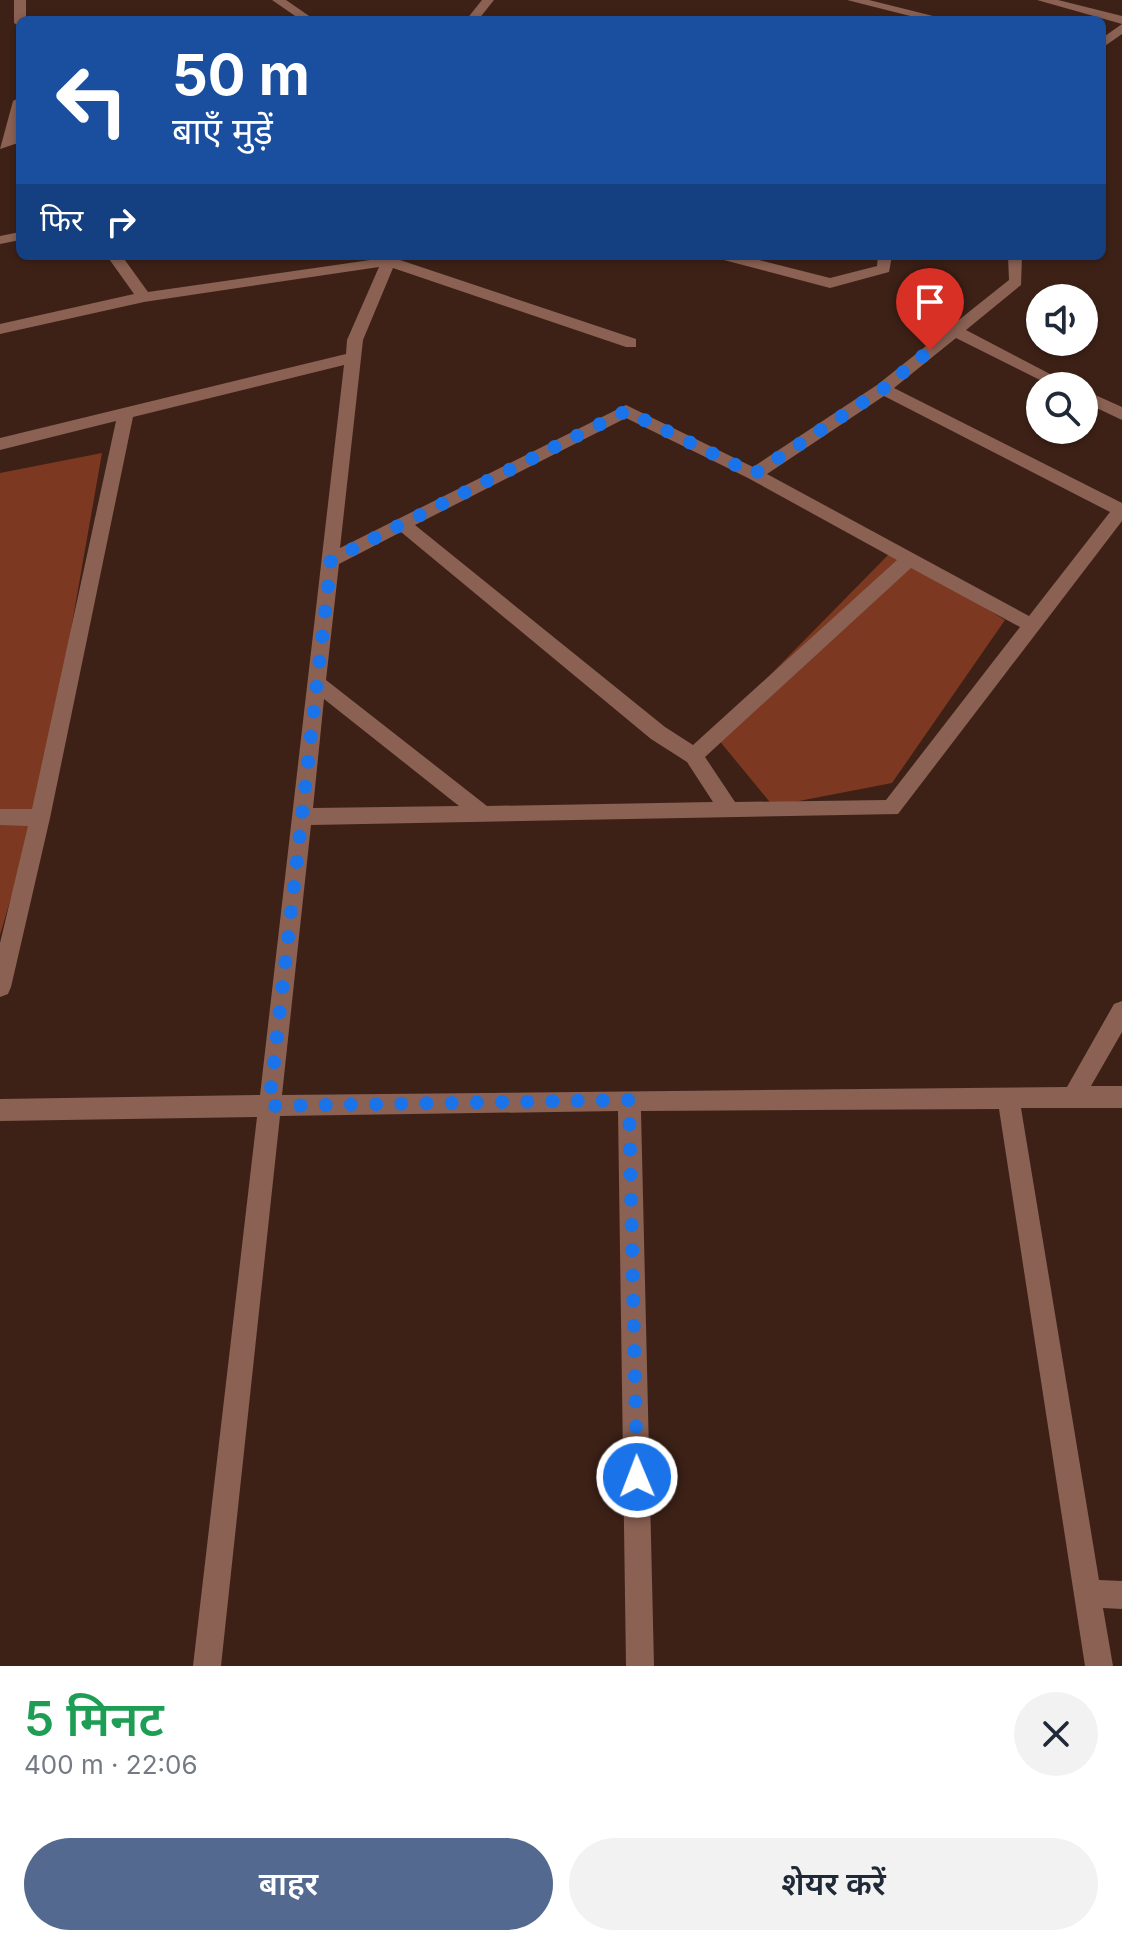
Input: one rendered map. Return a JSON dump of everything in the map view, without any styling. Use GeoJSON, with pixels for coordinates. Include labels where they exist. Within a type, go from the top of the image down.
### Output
{"type":"FeatureCollection","features":[{"type":"Feature","properties":{"kind":"street"},"geometry":{"type":"LineString","coordinates":[[278,0],[303,16]]}},
{"type":"Feature","properties":{"kind":"street"},"geometry":{"type":"LineString","coordinates":[[475,16],[488,0]]}},
{"type":"Feature","properties":{"kind":"street"},"geometry":{"type":"LineString","coordinates":[[853,0],[925,16]]}},
{"type":"Feature","properties":{"kind":"street"},"geometry":{"type":"LineString","coordinates":[[1043,0],[1122,20]]}},
{"type":"Feature","properties":{"kind":"street"},"geometry":{"type":"LineString","coordinates":[[1106,41],[1122,28]]}},
{"type":"Feature","properties":{"kind":"street"},"geometry":{"type":"LineString","coordinates":[[10,144],[16,118]]}},
{"type":"Feature","properties":{"kind":"street"},"geometry":{"type":"LineString","coordinates":[[117,260],[144,297]]}},
{"type":"Feature","properties":{"kind":"street"},"geometry":{"type":"LineString","coordinates":[[0,329],[144,297],[384,260]]}},
{"type":"Feature","properties":{"kind":"street"},"geometry":{"type":"LineString","coordinates":[[207,1666],[355,340],[390,260]]}},
{"type":"Feature","properties":{"kind":"street"},"geometry":{"type":"LineString","coordinates":[[393,260],[631,343]]}},
{"type":"Feature","properties":{"kind":"street"},"geometry":{"type":"LineString","coordinates":[[741,260],[830,283],[884,269],[885,260]]}},
{"type":"Feature","properties":{"kind":"street"},"geometry":{"type":"LineString","coordinates":[[754,474],[883,389],[1016,282],[1015,260]]}},
{"type":"Feature","properties":{"kind":"street"},"geometry":{"type":"LineString","coordinates":[[954,331],[1037,372]]}},
{"type":"Feature","properties":{"kind":"street"},"geometry":{"type":"LineString","coordinates":[[0,444],[354,357]]}},
{"type":"Feature","properties":{"kind":"street"},"geometry":{"type":"LineString","coordinates":[[302,817],[891,808],[1121,510],[883,389]]}},
{"type":"Feature","properties":{"kind":"street"},"geometry":{"type":"LineString","coordinates":[[1098,402],[1122,414]]}},
{"type":"Feature","properties":{"kind":"street"},"geometry":{"type":"LineString","coordinates":[[331,560],[626,411],[754,474],[1031,625]]}},
{"type":"Feature","properties":{"kind":"street"},"geometry":{"type":"LineString","coordinates":[[0,987],[40,818],[126,412]]}},
{"type":"Feature","properties":{"kind":"street"},"geometry":{"type":"LineString","coordinates":[[403,524],[658,733],[694,756],[729,810]]}},
{"type":"Feature","properties":{"kind":"street"},"geometry":{"type":"LineString","coordinates":[[694,756],[910,558]]}},
{"type":"Feature","properties":{"kind":"street"},"geometry":{"type":"LineString","coordinates":[[317,683],[483,814]]}},
{"type":"Feature","properties":{"kind":"street"},"geometry":{"type":"LineString","coordinates":[[0,817],[40,818]]}},
{"type":"Feature","properties":{"kind":"street"},"geometry":{"type":"LineString","coordinates":[[1072,1099],[1122,1011]]}},
{"type":"Feature","properties":{"kind":"street"},"geometry":{"type":"LineString","coordinates":[[1008,1096],[1099,1666]]}},
{"type":"Feature","properties":{"kind":"street"},"geometry":{"type":"LineString","coordinates":[[0,1110],[629,1100],[1122,1097]]}},
{"type":"Feature","properties":{"kind":"street"},"geometry":{"type":"LineString","coordinates":[[629,1100],[640,1666]]}},
{"type":"Feature","properties":{"kind":"street"},"geometry":{"type":"LineString","coordinates":[[1087,1593],[1122,1595]]}},
{"type":"Feature","properties":{"kind":"shaded area"},"geometry":{"type":"Polygon","coordinates":[[[102,453],[43,789],[0,935],[0,473],[102,453]]]}},
{"type":"Feature","properties":{"kind":"shaded area"},"geometry":{"type":"Polygon","coordinates":[[[892,551],[1005,620],[892,783],[773,806],[713,733],[892,551]]]}},
{"type":"Feature","properties":{"kind":"route"},"geometry":{"type":"LineString","coordinates":[[637,1477],[629,1100],[269,1106],[331,560],[626,411],[754,474],[883,389],[930,350]]}}]}
